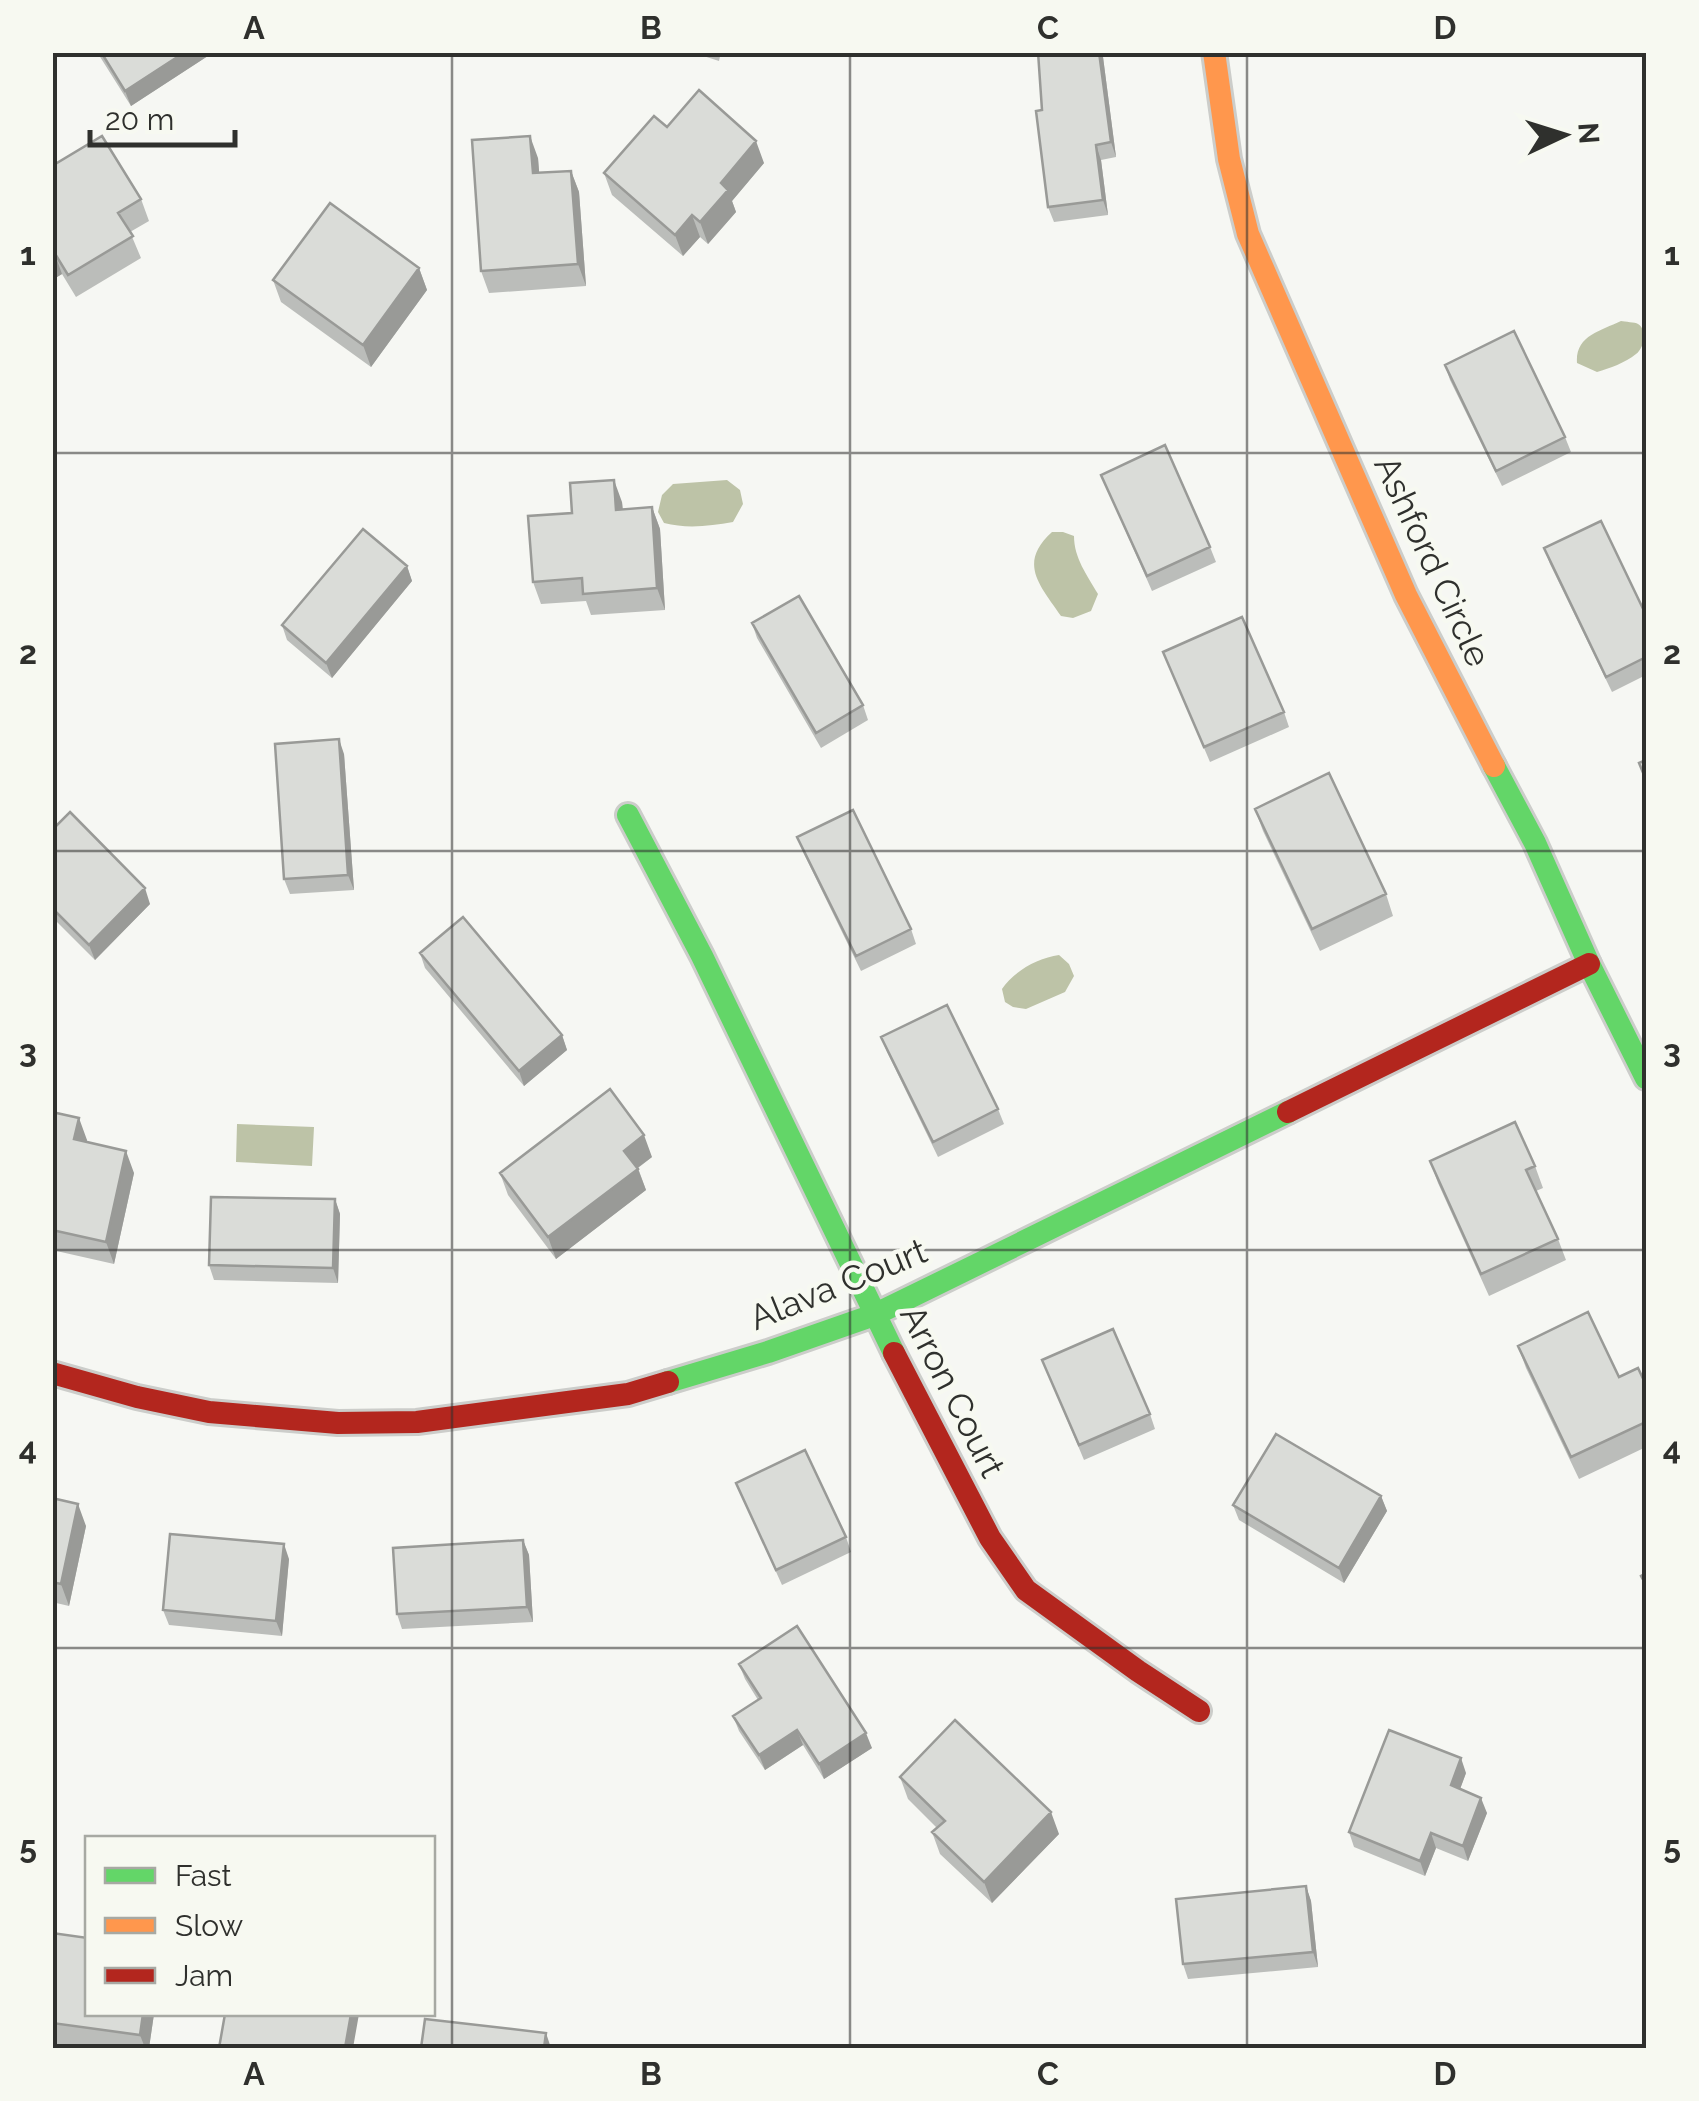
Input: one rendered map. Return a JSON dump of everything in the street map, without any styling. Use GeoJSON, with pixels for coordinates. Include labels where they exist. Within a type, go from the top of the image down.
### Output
{"type":"FeatureCollection","features":[{"type":"Feature","properties":{"kind":"street","name":"Ashford Circle"},"geometry":{"type":"LineString","coordinates":[[1214,52],[1229,159],[1254,249],[1406,595],[1535,843],[1646,1078]]}},
{"type":"Feature","properties":{"kind":"street","name":"Arron Court"},"geometry":{"type":"LineString","coordinates":[[628,815],[702,956],[874,1315],[990,1538],[1026,1590],[1199,1710]]}},
{"type":"Feature","properties":{"kind":"street","name":"Alava Court"},"geometry":{"type":"LineString","coordinates":[[52,1373],[209,1412],[338,1423],[416,1422],[628,1394],[874,1315],[1589,964]]}},
{"type":"Feature","properties":{"kind":"shaded area"},"geometry":{"type":"Polygon","coordinates":[[[1621,321],[1637,323],[1643,330],[1643,343],[1636,354],[1597,372],[1577,363],[1585,340],[1621,321]]]}},
{"type":"Feature","properties":{"kind":"shaded area"},"geometry":{"type":"Polygon","coordinates":[[[727,480],[740,490],[743,504],[733,522],[707,526],[664,523],[658,512],[662,495],[673,484],[727,480]]]}},
{"type":"Feature","properties":{"kind":"shaded area"},"geometry":{"type":"Polygon","coordinates":[[[1052,532],[1074,536],[1079,559],[1098,594],[1091,611],[1073,618],[1061,616],[1036,574],[1036,554],[1052,532]]]}},
{"type":"Feature","properties":{"kind":"shaded area"},"geometry":{"type":"Polygon","coordinates":[[[1059,955],[1074,976],[1065,992],[1026,1009],[1005,1002],[1002,989],[1013,977],[1035,962],[1059,955]]]}},
{"type":"Feature","properties":{"kind":"shaded area"},"geometry":{"type":"Polygon","coordinates":[[[237,1124],[314,1127],[312,1166],[236,1162],[237,1124]]]}},
{"type":"Feature","properties":{"kind":"building"},"geometry":{"type":"Polygon","coordinates":[[[101,52],[185,52],[125,91],[101,52]]]}},
{"type":"Feature","properties":{"kind":"building"},"geometry":{"type":"Polygon","coordinates":[[[1038,52],[1099,52],[1111,142],[1096,145],[1103,200],[1048,207],[1036,111],[1042,110],[1038,52]]]}},
{"type":"Feature","properties":{"kind":"building"},"geometry":{"type":"Polygon","coordinates":[[[699,90],[756,141],[721,183],[728,190],[700,222],[692,215],[675,235],[604,173],[654,116],[667,127],[699,90]]]}},
{"type":"Feature","properties":{"kind":"building"},"geometry":{"type":"Polygon","coordinates":[[[102,136],[141,199],[118,213],[133,236],[68,275],[52,253],[52,166],[102,136]]]}},
{"type":"Feature","properties":{"kind":"building"},"geometry":{"type":"Polygon","coordinates":[[[530,136],[533,173],[571,171],[578,264],[481,271],[472,140],[530,136]]]}},
{"type":"Feature","properties":{"kind":"building"},"geometry":{"type":"Polygon","coordinates":[[[330,203],[419,268],[363,345],[273,280],[330,203]]]}},
{"type":"Feature","properties":{"kind":"building"},"geometry":{"type":"Polygon","coordinates":[[[1514,331],[1565,437],[1496,471],[1445,365],[1514,331]]]}},
{"type":"Feature","properties":{"kind":"building"},"geometry":{"type":"Polygon","coordinates":[[[1165,445],[1210,547],[1147,576],[1101,475],[1165,445]]]}},
{"type":"Feature","properties":{"kind":"building"},"geometry":{"type":"Polygon","coordinates":[[[614,480],[616,510],[652,507],[657,588],[583,594],[582,578],[533,582],[528,516],[572,513],[570,483],[614,480]]]}},
{"type":"Feature","properties":{"kind":"building"},"geometry":{"type":"Polygon","coordinates":[[[1601,521],[1646,615],[1646,657],[1606,677],[1544,548],[1601,521]]]}},
{"type":"Feature","properties":{"kind":"building"},"geometry":{"type":"Polygon","coordinates":[[[363,529],[407,566],[326,663],[282,625],[363,529]]]}},
{"type":"Feature","properties":{"kind":"building"},"geometry":{"type":"Polygon","coordinates":[[[799,596],[863,705],[816,733],[752,623],[799,596]]]}},
{"type":"Feature","properties":{"kind":"building"},"geometry":{"type":"Polygon","coordinates":[[[1242,617],[1284,712],[1204,747],[1163,652],[1242,617]]]}},
{"type":"Feature","properties":{"kind":"building"},"geometry":{"type":"Polygon","coordinates":[[[339,739],[348,875],[284,879],[275,744],[339,739]]]}},
{"type":"Feature","properties":{"kind":"building"},"geometry":{"type":"Polygon","coordinates":[[[1646,760],[1646,780],[1639,763],[1646,760]]]}},
{"type":"Feature","properties":{"kind":"building"},"geometry":{"type":"Polygon","coordinates":[[[1329,773],[1386,894],[1312,929],[1255,809],[1329,773]]]}},
{"type":"Feature","properties":{"kind":"building"},"geometry":{"type":"Polygon","coordinates":[[[853,810],[911,929],[856,956],[797,837],[853,810]]]}},
{"type":"Feature","properties":{"kind":"building"},"geometry":{"type":"Polygon","coordinates":[[[70,812],[145,888],[89,945],[52,908],[52,830],[70,812]]]}},
{"type":"Feature","properties":{"kind":"building"},"geometry":{"type":"Polygon","coordinates":[[[463,917],[562,1035],[519,1071],[420,953],[463,917]]]}},
{"type":"Feature","properties":{"kind":"building"},"geometry":{"type":"Polygon","coordinates":[[[947,1005],[998,1109],[933,1142],[881,1037],[947,1005]]]}},
{"type":"Feature","properties":{"kind":"building"},"geometry":{"type":"Polygon","coordinates":[[[610,1089],[644,1135],[624,1151],[638,1169],[548,1237],[500,1173],[610,1089]]]}},
{"type":"Feature","properties":{"kind":"building"},"geometry":{"type":"Polygon","coordinates":[[[52,1112],[79,1118],[74,1139],[126,1151],[106,1242],[52,1230],[52,1112]]]}},
{"type":"Feature","properties":{"kind":"building"},"geometry":{"type":"Polygon","coordinates":[[[1515,1122],[1535,1166],[1526,1170],[1558,1239],[1481,1274],[1430,1161],[1515,1122]]]}},
{"type":"Feature","properties":{"kind":"building"},"geometry":{"type":"Polygon","coordinates":[[[211,1197],[335,1199],[333,1268],[209,1265],[211,1197]]]}},
{"type":"Feature","properties":{"kind":"building"},"geometry":{"type":"Polygon","coordinates":[[[1588,1312],[1619,1377],[1638,1368],[1646,1385],[1646,1422],[1571,1457],[1518,1346],[1588,1312]]]}},
{"type":"Feature","properties":{"kind":"building"},"geometry":{"type":"Polygon","coordinates":[[[1113,1329],[1150,1414],[1079,1445],[1042,1360],[1113,1329]]]}},
{"type":"Feature","properties":{"kind":"building"},"geometry":{"type":"Polygon","coordinates":[[[1276,1434],[1381,1496],[1339,1568],[1233,1505],[1276,1434]]]}},
{"type":"Feature","properties":{"kind":"building"},"geometry":{"type":"Polygon","coordinates":[[[805,1450],[846,1537],[776,1570],[736,1483],[805,1450]]]}},
{"type":"Feature","properties":{"kind":"building"},"geometry":{"type":"Polygon","coordinates":[[[52,1498],[78,1504],[61,1584],[52,1582],[52,1498]]]}},
{"type":"Feature","properties":{"kind":"building"},"geometry":{"type":"Polygon","coordinates":[[[170,1534],[284,1544],[276,1621],[163,1610],[170,1534]]]}},
{"type":"Feature","properties":{"kind":"building"},"geometry":{"type":"Polygon","coordinates":[[[523,1540],[527,1607],[397,1614],[393,1548],[523,1540]]]}},
{"type":"Feature","properties":{"kind":"building"},"geometry":{"type":"Polygon","coordinates":[[[797,1626],[866,1733],[819,1764],[797,1730],[759,1755],[733,1716],[761,1698],[739,1664],[797,1626]]]}},
{"type":"Feature","properties":{"kind":"building"},"geometry":{"type":"Polygon","coordinates":[[[955,1720],[1051,1812],[984,1882],[932,1832],[945,1821],[900,1777],[955,1720]]]}},
{"type":"Feature","properties":{"kind":"building"},"geometry":{"type":"Polygon","coordinates":[[[1389,1730],[1461,1758],[1451,1785],[1481,1798],[1463,1846],[1431,1833],[1420,1861],[1349,1832],[1389,1730]]]}},
{"type":"Feature","properties":{"kind":"building"},"geometry":{"type":"Polygon","coordinates":[[[1306,1886],[1313,1952],[1183,1964],[1176,1899],[1306,1886]]]}},
{"type":"Feature","properties":{"kind":"building"},"geometry":{"type":"Polygon","coordinates":[[[52,1933],[85,1938],[85,2016],[143,2016],[140,2035],[52,2023],[52,1933]]]}},
{"type":"Feature","properties":{"kind":"building"},"geometry":{"type":"Polygon","coordinates":[[[225,2016],[351,2016],[345,2048],[219,2048],[225,2016]]]}},
{"type":"Feature","properties":{"kind":"building"},"geometry":{"type":"Polygon","coordinates":[[[425,2019],[546,2033],[544,2048],[421,2048],[425,2019]]]}},
{"type":"Feature","properties":{"kind":"traffic: fast"},"geometry":{"type":"LineString","coordinates":[[1494,766],[1535,843],[1646,1078]]}},
{"type":"Feature","properties":{"kind":"traffic: fast"},"geometry":{"type":"LineString","coordinates":[[628,815],[702,956],[894,1353]]}},
{"type":"Feature","properties":{"kind":"traffic: fast"},"geometry":{"type":"LineString","coordinates":[[668,1382],[874,1315],[1288,1112]]}},
{"type":"Feature","properties":{"kind":"traffic: slow"},"geometry":{"type":"LineString","coordinates":[[1214,52],[1229,159],[1248,234],[1406,595],[1494,766]]}},
{"type":"Feature","properties":{"kind":"traffic: jam"},"geometry":{"type":"LineString","coordinates":[[1288,1112],[1589,964]]}},
{"type":"Feature","properties":{"kind":"traffic: jam"},"geometry":{"type":"LineString","coordinates":[[894,1353],[990,1538],[1026,1590],[1199,1711]]}},
{"type":"Feature","properties":{"kind":"traffic: jam"},"geometry":{"type":"LineString","coordinates":[[52,1373],[209,1412],[338,1423],[417,1422],[628,1394],[668,1382]]}}]}
